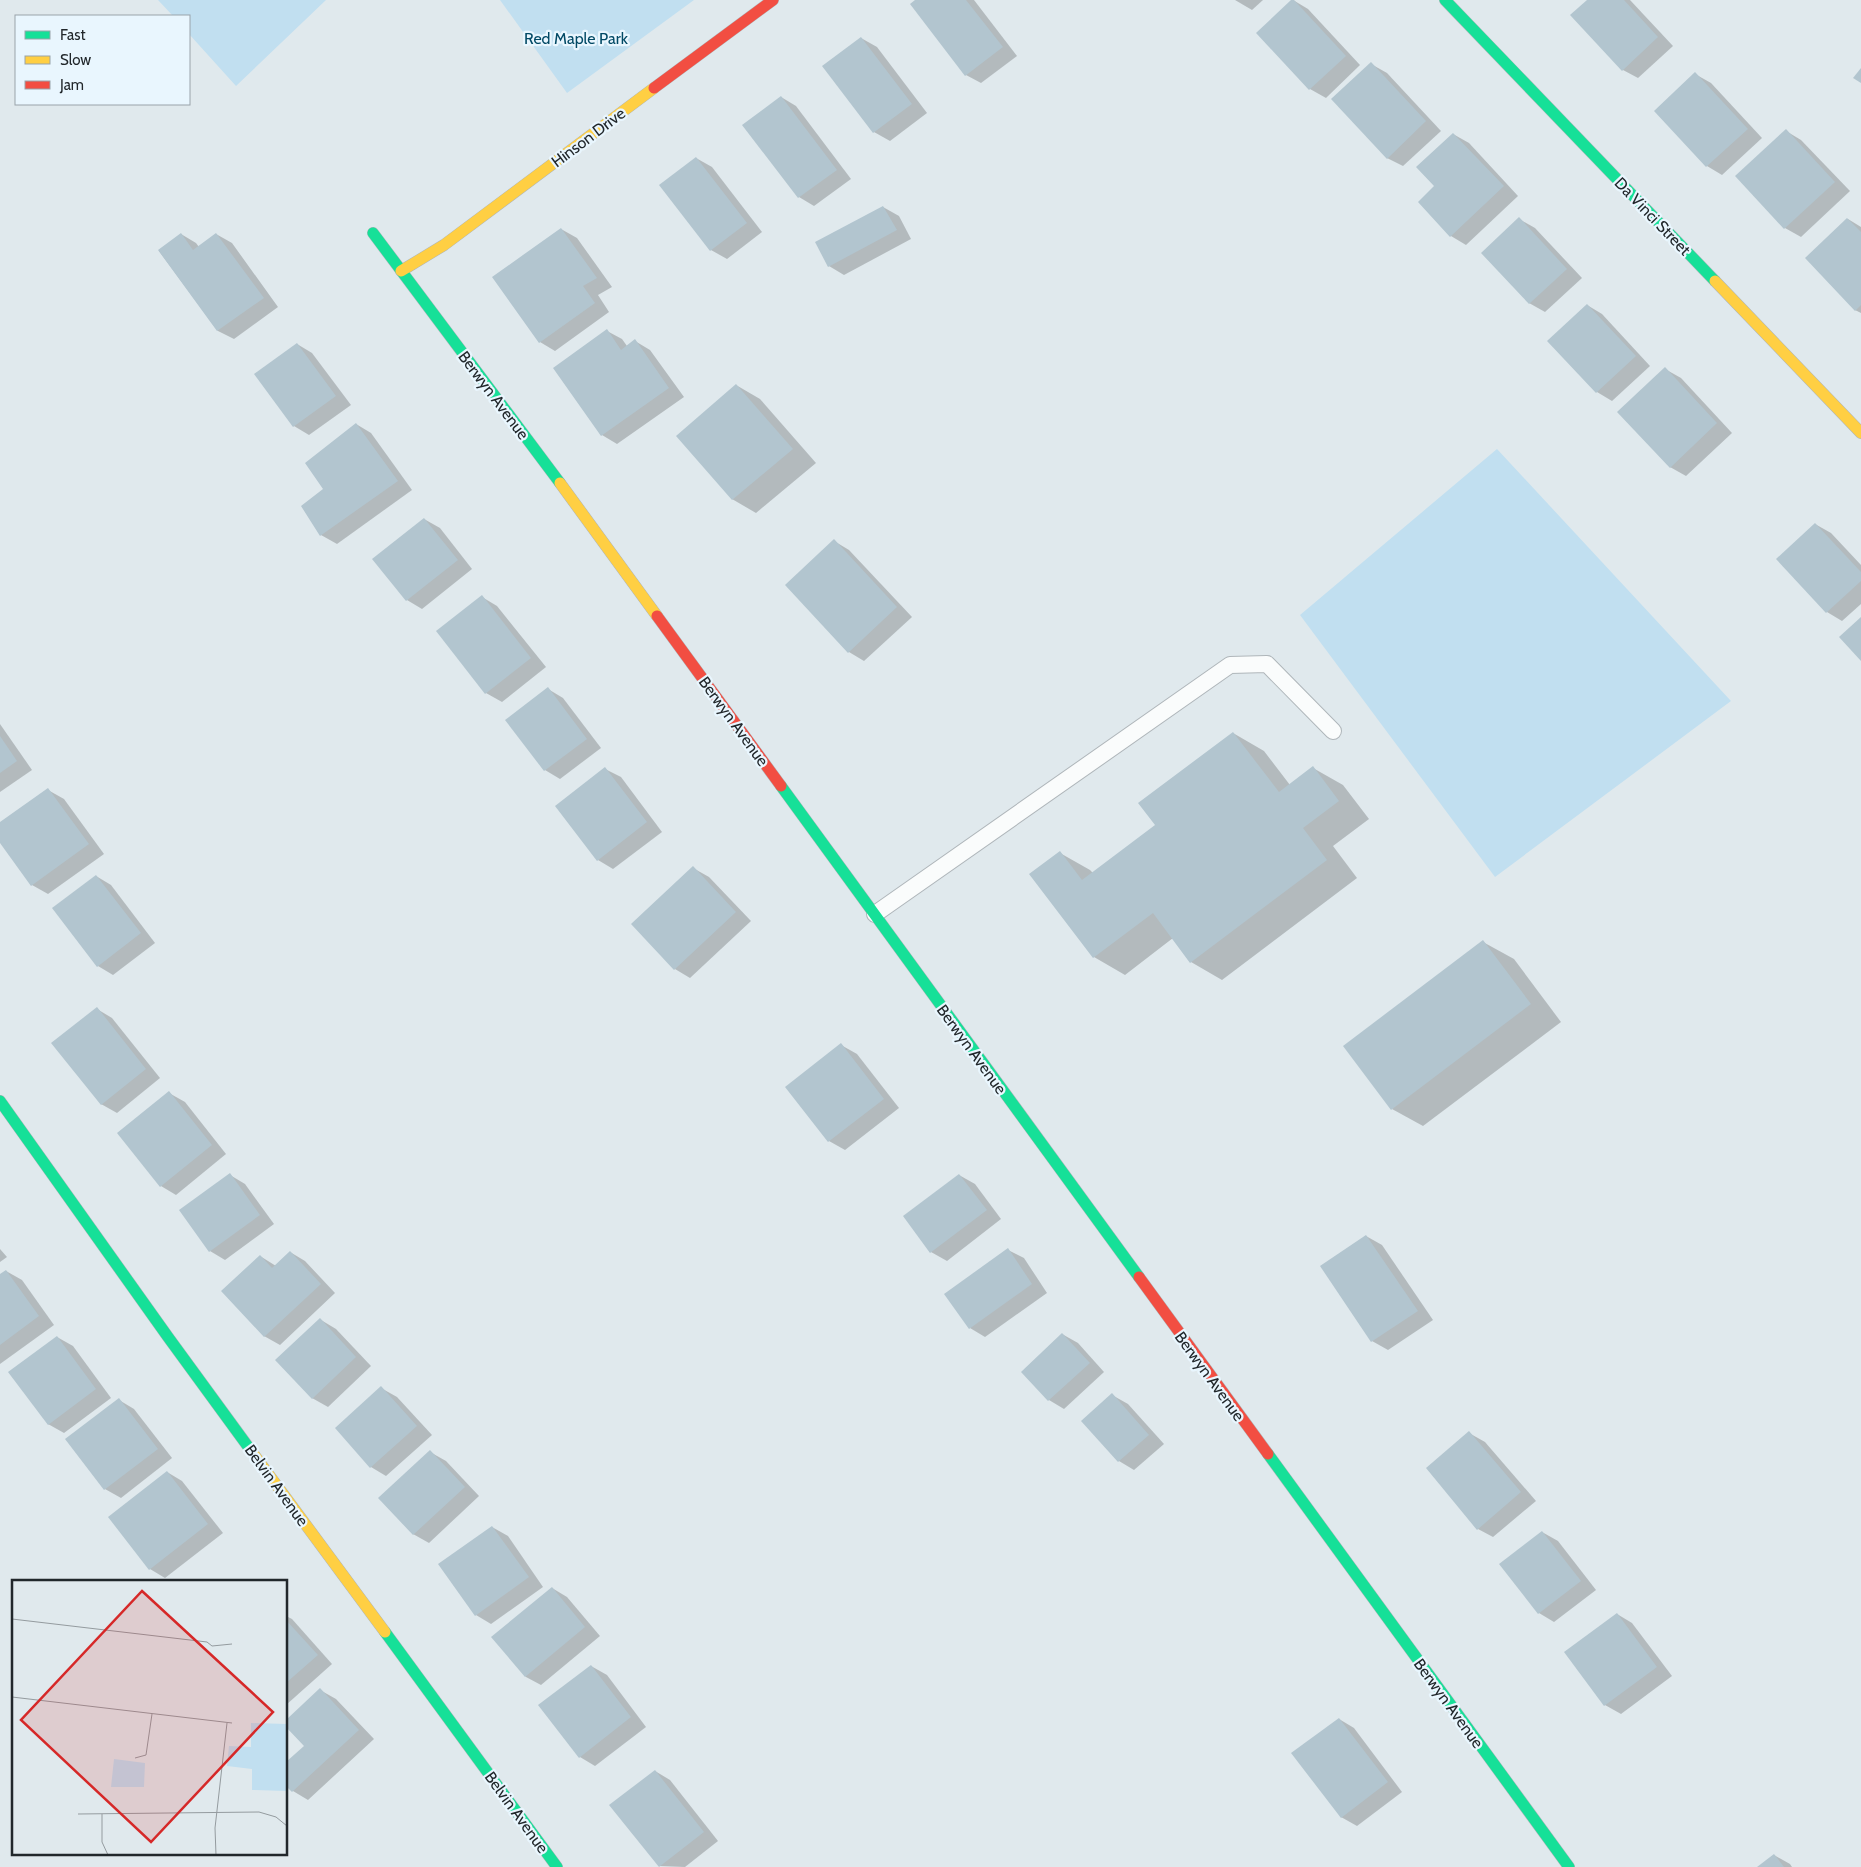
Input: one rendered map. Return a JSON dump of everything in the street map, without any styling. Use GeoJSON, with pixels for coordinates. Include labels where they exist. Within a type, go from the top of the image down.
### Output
{"type":"FeatureCollection","features":[{"type":"Feature","properties":{"kind":"street","name":"Hinson Drive"},"geometry":{"type":"LineString","coordinates":[[401,271],[444,245],[773,0]]}},
{"type":"Feature","properties":{"kind":"street","name":"Da Vinci Street"},"geometry":{"type":"LineString","coordinates":[[1444,0],[1861,433]]}},
{"type":"Feature","properties":{"kind":"street","name":"Berwyn Avenue"},"geometry":{"type":"LineString","coordinates":[[373,233],[569,495],[1569,1867]]}},
{"type":"Feature","properties":{"kind":"street","name":"Belvin Avenue"},"geometry":{"type":"LineString","coordinates":[[0,1101],[168,1337],[557,1867]]}},
{"type":"Feature","properties":{"kind":"lane"},"geometry":{"type":"LineString","coordinates":[[875,914],[1230,665],[1267,664],[1333,731]]}},
{"type":"Feature","properties":{"kind":"green space"},"geometry":{"type":"Polygon","coordinates":[[[158,0],[326,0],[236,86],[190,35],[190,15],[172,15],[158,0]]]}},
{"type":"Feature","properties":{"kind":"green space","name":"Red Maple Park"},"geometry":{"type":"Polygon","coordinates":[[[500,0],[694,0],[567,93],[500,0]]]}},
{"type":"Feature","properties":{"kind":"green space"},"geometry":{"type":"Polygon","coordinates":[[[1497,449],[1731,701],[1495,877],[1300,615],[1497,449]]]}},
{"type":"Feature","properties":{"kind":"building"},"geometry":{"type":"Polygon","coordinates":[[[915,0],[966,0],[1003,47],[965,76],[910,4],[915,0]]]}},
{"type":"Feature","properties":{"kind":"building"},"geometry":{"type":"Polygon","coordinates":[[[1291,0],[1294,0],[1346,56],[1309,90],[1256,33],[1291,0]]]}},
{"type":"Feature","properties":{"kind":"building"},"geometry":{"type":"Polygon","coordinates":[[[1587,0],[1624,0],[1658,37],[1622,71],[1570,15],[1587,0]]]}},
{"type":"Feature","properties":{"kind":"building"},"geometry":{"type":"Polygon","coordinates":[[[861,37],[912,104],[873,133],[822,66],[861,37]]]}},
{"type":"Feature","properties":{"kind":"building"},"geometry":{"type":"Polygon","coordinates":[[[1371,62],[1426,121],[1387,159],[1331,99],[1371,62]]]}},
{"type":"Feature","properties":{"kind":"building"},"geometry":{"type":"Polygon","coordinates":[[[1861,68],[1861,83],[1853,78],[1861,68]]]}},
{"type":"Feature","properties":{"kind":"building"},"geometry":{"type":"Polygon","coordinates":[[[1695,72],[1748,129],[1706,167],[1654,111],[1695,72]]]}},
{"type":"Feature","properties":{"kind":"building"},"geometry":{"type":"Polygon","coordinates":[[[781,96],[837,170],[798,198],[742,125],[781,96]]]}},
{"type":"Feature","properties":{"kind":"building"},"geometry":{"type":"Polygon","coordinates":[[[1786,129],[1835,182],[1784,229],[1735,176],[1786,129]]]}},
{"type":"Feature","properties":{"kind":"building"},"geometry":{"type":"Polygon","coordinates":[[[1453,133],[1504,186],[1450,237],[1418,202],[1434,186],[1416,167],[1453,133]]]}},
{"type":"Feature","properties":{"kind":"building"},"geometry":{"type":"Polygon","coordinates":[[[696,157],[747,223],[710,251],[659,185],[696,157]]]}},
{"type":"Feature","properties":{"kind":"building"},"geometry":{"type":"Polygon","coordinates":[[[883,206],[897,230],[828,267],[815,242],[883,206]]]}},
{"type":"Feature","properties":{"kind":"building"},"geometry":{"type":"Polygon","coordinates":[[[1519,217],[1567,269],[1529,304],[1481,253],[1519,217]]]}},
{"type":"Feature","properties":{"kind":"building"},"geometry":{"type":"Polygon","coordinates":[[[1847,218],[1861,232],[1861,305],[1855,311],[1805,258],[1847,218]]]}},
{"type":"Feature","properties":{"kind":"building"},"geometry":{"type":"Polygon","coordinates":[[[561,228],[597,278],[583,286],[595,303],[539,343],[492,277],[561,228]]]}},
{"type":"Feature","properties":{"kind":"building"},"geometry":{"type":"Polygon","coordinates":[[[181,233],[193,250],[216,233],[264,298],[217,331],[158,250],[181,233]]]}},
{"type":"Feature","properties":{"kind":"building"},"geometry":{"type":"Polygon","coordinates":[[[1587,304],[1636,356],[1596,393],[1547,341],[1587,304]]]}},
{"type":"Feature","properties":{"kind":"building"},"geometry":{"type":"Polygon","coordinates":[[[607,329],[621,350],[635,339],[669,388],[601,436],[553,368],[607,329]]]}},
{"type":"Feature","properties":{"kind":"building"},"geometry":{"type":"Polygon","coordinates":[[[297,343],[336,396],[293,427],[254,374],[297,343]]]}},
{"type":"Feature","properties":{"kind":"building"},"geometry":{"type":"Polygon","coordinates":[[[1665,367],[1717,423],[1670,468],[1617,412],[1665,367]]]}},
{"type":"Feature","properties":{"kind":"building"},"geometry":{"type":"Polygon","coordinates":[[[736,384],[793,449],[732,500],[676,436],[736,384]]]}},
{"type":"Feature","properties":{"kind":"building"},"geometry":{"type":"Polygon","coordinates":[[[356,423],[398,481],[320,536],[301,506],[323,489],[305,463],[356,423]]]}},
{"type":"Feature","properties":{"kind":"building"},"geometry":{"type":"Polygon","coordinates":[[[424,518],[458,560],[406,601],[372,559],[424,518]]]}},
{"type":"Feature","properties":{"kind":"building"},"geometry":{"type":"Polygon","coordinates":[[[1815,523],[1861,572],[1861,581],[1826,613],[1776,559],[1815,523]]]}},
{"type":"Feature","properties":{"kind":"building"},"geometry":{"type":"Polygon","coordinates":[[[834,539],[897,607],[848,653],[785,585],[834,539]]]}},
{"type":"Feature","properties":{"kind":"building"},"geometry":{"type":"Polygon","coordinates":[[[482,595],[531,658],[485,694],[436,631],[482,595]]]}},
{"type":"Feature","properties":{"kind":"building"},"geometry":{"type":"Polygon","coordinates":[[[1861,617],[1861,661],[1839,637],[1861,617]]]}},
{"type":"Feature","properties":{"kind":"building"},"geometry":{"type":"Polygon","coordinates":[[[548,687],[587,739],[544,771],[505,720],[548,687]]]}},
{"type":"Feature","properties":{"kind":"building"},"geometry":{"type":"Polygon","coordinates":[[[1233,732],[1279,792],[1313,766],[1339,801],[1303,828],[1327,860],[1190,963],[1153,913],[1093,958],[1029,874],[1060,851],[1082,880],[1155,825],[1138,803],[1233,732]]]}},
{"type":"Feature","properties":{"kind":"building"},"geometry":{"type":"Polygon","coordinates":[[[0,736],[17,761],[0,773],[0,736]]]}},
{"type":"Feature","properties":{"kind":"building"},"geometry":{"type":"Polygon","coordinates":[[[605,767],[647,822],[597,861],[555,806],[605,767]]]}},
{"type":"Feature","properties":{"kind":"building"},"geometry":{"type":"Polygon","coordinates":[[[48,788],[89,844],[31,886],[0,843],[0,822],[48,788]]]}},
{"type":"Feature","properties":{"kind":"building"},"geometry":{"type":"Polygon","coordinates":[[[693,866],[736,912],[674,970],[631,924],[693,866]]]}},
{"type":"Feature","properties":{"kind":"building"},"geometry":{"type":"Polygon","coordinates":[[[96,875],[141,933],[97,967],[52,908],[96,875]]]}},
{"type":"Feature","properties":{"kind":"building"},"geometry":{"type":"Polygon","coordinates":[[[1483,940],[1531,1004],[1391,1110],[1343,1046],[1483,940]]]}},
{"type":"Feature","properties":{"kind":"building"},"geometry":{"type":"Polygon","coordinates":[[[97,1007],[146,1069],[101,1105],[51,1043],[97,1007]]]}},
{"type":"Feature","properties":{"kind":"building"},"geometry":{"type":"Polygon","coordinates":[[[841,1043],[884,1099],[828,1142],[785,1087],[841,1043]]]}},
{"type":"Feature","properties":{"kind":"building"},"geometry":{"type":"Polygon","coordinates":[[[169,1091],[212,1145],[160,1187],[117,1133],[169,1091]]]}},
{"type":"Feature","properties":{"kind":"building"},"geometry":{"type":"Polygon","coordinates":[[[230,1173],[260,1215],[209,1252],[179,1210],[230,1173]]]}},
{"type":"Feature","properties":{"kind":"building"},"geometry":{"type":"Polygon","coordinates":[[[959,1174],[987,1210],[930,1253],[903,1216],[959,1174]]]}},
{"type":"Feature","properties":{"kind":"building"},"geometry":{"type":"Polygon","coordinates":[[[1366,1235],[1418,1311],[1371,1342],[1320,1266],[1366,1235]]]}},
{"type":"Feature","properties":{"kind":"building"},"geometry":{"type":"Polygon","coordinates":[[[1008,1248],[1032,1284],[969,1329],[944,1294],[1008,1248]]]}},
{"type":"Feature","properties":{"kind":"building"},"geometry":{"type":"Polygon","coordinates":[[[290,1251],[321,1284],[264,1337],[221,1291],[260,1255],[272,1268],[290,1251]]]}},
{"type":"Feature","properties":{"kind":"building"},"geometry":{"type":"Polygon","coordinates":[[[6,1270],[39,1316],[0,1345],[0,1274],[6,1270]]]}},
{"type":"Feature","properties":{"kind":"building"},"geometry":{"type":"Polygon","coordinates":[[[320,1318],[356,1357],[312,1399],[275,1360],[320,1318]]]}},
{"type":"Feature","properties":{"kind":"building"},"geometry":{"type":"Polygon","coordinates":[[[1062,1333],[1090,1363],[1048,1401],[1021,1372],[1062,1333]]]}},
{"type":"Feature","properties":{"kind":"building"},"geometry":{"type":"Polygon","coordinates":[[[57,1336],[96,1389],[48,1425],[8,1372],[57,1336]]]}},
{"type":"Feature","properties":{"kind":"building"},"geometry":{"type":"Polygon","coordinates":[[[381,1386],[417,1426],[370,1468],[335,1428],[381,1386]]]}},
{"type":"Feature","properties":{"kind":"building"},"geometry":{"type":"Polygon","coordinates":[[[1112,1393],[1149,1435],[1118,1462],[1081,1421],[1112,1393]]]}},
{"type":"Feature","properties":{"kind":"building"},"geometry":{"type":"Polygon","coordinates":[[[119,1398],[158,1449],[104,1490],[65,1439],[119,1398]]]}},
{"type":"Feature","properties":{"kind":"building"},"geometry":{"type":"Polygon","coordinates":[[[1469,1431],[1521,1492],[1477,1530],[1426,1468],[1469,1431]]]}},
{"type":"Feature","properties":{"kind":"building"},"geometry":{"type":"Polygon","coordinates":[[[430,1450],[465,1487],[413,1535],[378,1498],[430,1450]]]}},
{"type":"Feature","properties":{"kind":"building"},"geometry":{"type":"Polygon","coordinates":[[[167,1471],[208,1524],[149,1570],[108,1517],[167,1471]]]}},
{"type":"Feature","properties":{"kind":"building"},"geometry":{"type":"Polygon","coordinates":[[[492,1526],[529,1577],[475,1616],[438,1564],[492,1526]]]}},
{"type":"Feature","properties":{"kind":"building"},"geometry":{"type":"Polygon","coordinates":[[[1542,1531],[1581,1581],[1538,1614],[1499,1564],[1542,1531]]]}},
{"type":"Feature","properties":{"kind":"building"},"geometry":{"type":"Polygon","coordinates":[[[552,1587],[585,1627],[525,1677],[491,1637],[552,1587]]]}},
{"type":"Feature","properties":{"kind":"building"},"geometry":{"type":"Polygon","coordinates":[[[1617,1613],[1657,1667],[1604,1706],[1564,1652],[1617,1613]]]}},
{"type":"Feature","properties":{"kind":"building"},"geometry":{"type":"Polygon","coordinates":[[[288,1622],[318,1655],[288,1681],[288,1622]]]}},
{"type":"Feature","properties":{"kind":"building"},"geometry":{"type":"Polygon","coordinates":[[[591,1665],[631,1717],[579,1758],[538,1705],[591,1665]]]}},
{"type":"Feature","properties":{"kind":"building"},"geometry":{"type":"Polygon","coordinates":[[[320,1688],[359,1730],[292,1792],[288,1788],[288,1760],[304,1746],[288,1729],[288,1718],[320,1688]]]}},
{"type":"Feature","properties":{"kind":"building"},"geometry":{"type":"Polygon","coordinates":[[[1339,1718],[1388,1782],[1341,1818],[1291,1753],[1339,1718]]]}},
{"type":"Feature","properties":{"kind":"building"},"geometry":{"type":"Polygon","coordinates":[[[655,1770],[704,1832],[659,1867],[609,1805],[655,1770]]]}},
{"type":"Feature","properties":{"kind":"building"},"geometry":{"type":"Polygon","coordinates":[[[1774,1854],[1784,1867],[1757,1867],[1774,1854]]]}},
{"type":"Feature","properties":{"kind":"traffic: fast"},"geometry":{"type":"LineString","coordinates":[[1445,0],[1715,281]]}},
{"type":"Feature","properties":{"kind":"traffic: fast"},"geometry":{"type":"LineString","coordinates":[[373,233],[560,483]]}},
{"type":"Feature","properties":{"kind":"traffic: fast"},"geometry":{"type":"LineString","coordinates":[[781,786],[1139,1277]]}},
{"type":"Feature","properties":{"kind":"traffic: fast"},"geometry":{"type":"LineString","coordinates":[[0,1101],[252,1452]]}},
{"type":"Feature","properties":{"kind":"traffic: fast"},"geometry":{"type":"LineString","coordinates":[[1268,1454],[1569,1867]]}},
{"type":"Feature","properties":{"kind":"traffic: fast"},"geometry":{"type":"LineString","coordinates":[[385,1632],[557,1867]]}},
{"type":"Feature","properties":{"kind":"traffic: slow"},"geometry":{"type":"LineString","coordinates":[[401,271],[444,245],[654,88]]}},
{"type":"Feature","properties":{"kind":"traffic: slow"},"geometry":{"type":"LineString","coordinates":[[1715,281],[1861,433]]}},
{"type":"Feature","properties":{"kind":"traffic: slow"},"geometry":{"type":"LineString","coordinates":[[560,483],[657,616]]}},
{"type":"Feature","properties":{"kind":"traffic: slow"},"geometry":{"type":"LineString","coordinates":[[252,1452],[385,1632]]}},
{"type":"Feature","properties":{"kind":"traffic: jam"},"geometry":{"type":"LineString","coordinates":[[654,88],[773,0]]}},
{"type":"Feature","properties":{"kind":"traffic: jam"},"geometry":{"type":"LineString","coordinates":[[657,616],[781,786]]}},
{"type":"Feature","properties":{"kind":"traffic: jam"},"geometry":{"type":"LineString","coordinates":[[1139,1277],[1268,1454]]}}]}
